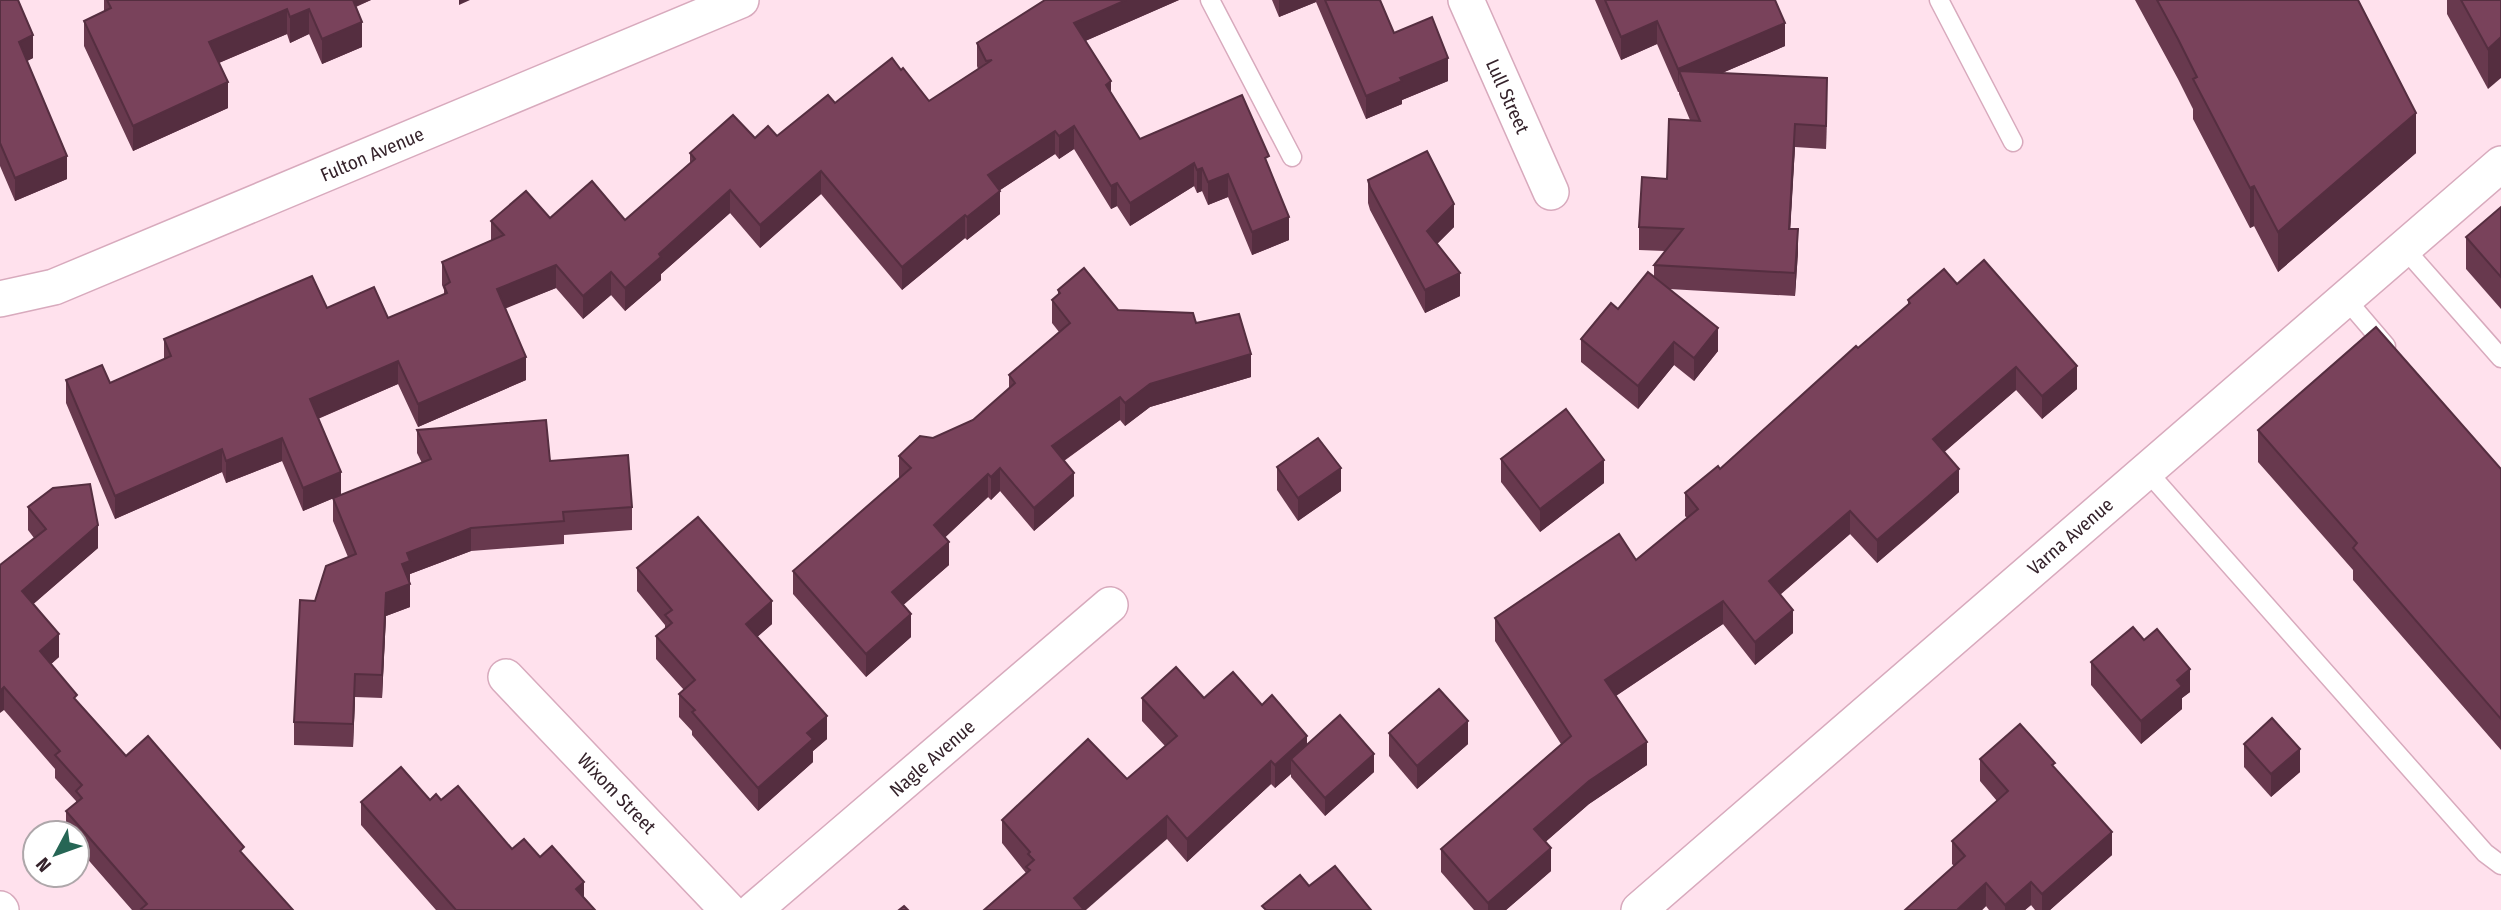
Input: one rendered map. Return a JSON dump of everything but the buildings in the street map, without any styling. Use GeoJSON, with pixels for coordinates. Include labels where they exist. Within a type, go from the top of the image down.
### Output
{"type":"FeatureCollection","features":[{"type":"Feature","properties":{"kind":"street","name":"Fulton Avenue"},"geometry":{"type":"LineString","coordinates":[[0,299],[54,287],[741,0]]}},
{"type":"Feature","properties":{"kind":"street","name":"Lull Street"},"geometry":{"type":"LineString","coordinates":[[1466,0],[1551,192]]}},
{"type":"Feature","properties":{"kind":"street","name":"Varna Avenue"},"geometry":{"type":"LineString","coordinates":[[1639,910],[2501,164]]}},
{"type":"Feature","properties":{"kind":"street","name":"Nagle Avenue"},"geometry":{"type":"LineString","coordinates":[[754,910],[1110,605]]}},
{"type":"Feature","properties":{"kind":"street","name":"Wixom Street"},"geometry":{"type":"LineString","coordinates":[[506,677],[728,910]]}},
{"type":"Feature","properties":{"kind":"lane"},"geometry":{"type":"LineString","coordinates":[[1210,0],[1292,156]]}},
{"type":"Feature","properties":{"kind":"lane"},"geometry":{"type":"LineString","coordinates":[[1939,0],[2013,142]]}},
{"type":"Feature","properties":{"kind":"lane"},"geometry":{"type":"LineString","coordinates":[[2404,248],[2501,358]]}},
{"type":"Feature","properties":{"kind":"lane"},"geometry":{"type":"LineString","coordinates":[[2345,298],[2397,358]]}},
{"type":"Feature","properties":{"kind":"lane"},"geometry":{"type":"LineString","coordinates":[[2146,470],[2485,853],[2501,865]]}}]}
